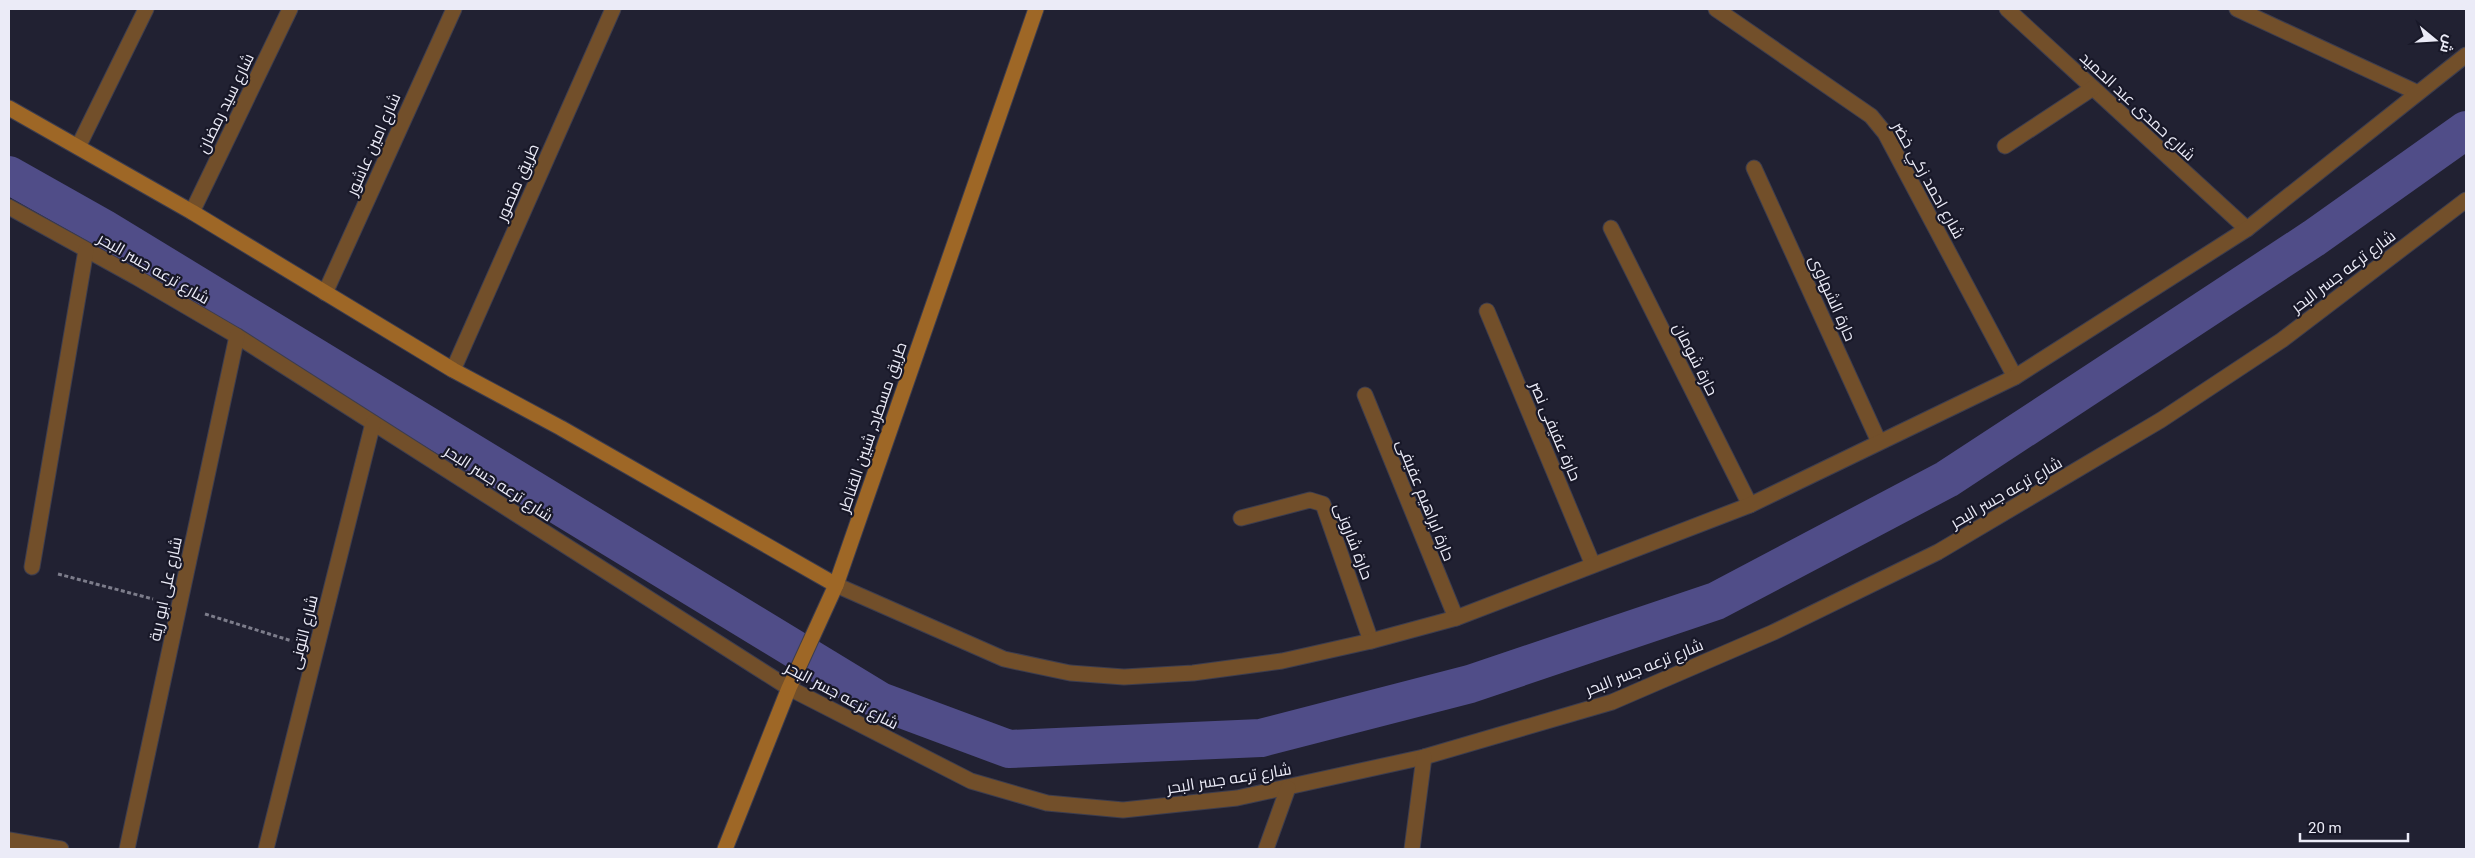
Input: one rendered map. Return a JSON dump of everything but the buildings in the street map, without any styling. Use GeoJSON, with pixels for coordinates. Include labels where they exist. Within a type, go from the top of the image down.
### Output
{"type":"FeatureCollection","features":[{"type":"Feature","properties":{"kind":"street"},"geometry":{"type":"LineString","coordinates":[[78,147],[146,9]]}},
{"type":"Feature","properties":{"kind":"street","name":"شارع سيد رمضان"},"geometry":{"type":"LineString","coordinates":[[192,212],[290,9]]}},
{"type":"Feature","properties":{"kind":"street","name":"شارع امين عاشور"},"geometry":{"type":"LineString","coordinates":[[325,294],[454,9]]}},
{"type":"Feature","properties":{"kind":"street","name":"طريق منصور"},"geometry":{"type":"LineString","coordinates":[[453,370],[612,9]]}},
{"type":"Feature","properties":{"kind":"street","name":"طريق مسطرد, شبين القناطر"},"geometry":{"type":"LineString","coordinates":[[725,849],[789,688],[832,591],[1036,9]]}},
{"type":"Feature","properties":{"kind":"street","name":"شارع احمد زكي خضر"},"geometry":{"type":"LineString","coordinates":[[1716,9],[1872,116],[1885,133],[2015,377]]}},
{"type":"Feature","properties":{"kind":"street","name":"شارع حمدى عبد الحميد"},"geometry":{"type":"LineString","coordinates":[[2007,9],[2247,229]]}},
{"type":"Feature","properties":{"kind":"street"},"geometry":{"type":"LineString","coordinates":[[2237,9],[2416,92]]}},
{"type":"Feature","properties":{"kind":"street"},"geometry":{"type":"LineString","coordinates":[[9,108],[192,212],[453,370],[561,428],[832,591],[1004,659],[1070,673],[1124,676],[1192,674],[1282,661],[1371,641],[1456,618],[1750,505],[2015,377],[2247,229],[2416,92],[2466,55]]}},
{"type":"Feature","properties":{"kind":"street"},"geometry":{"type":"LineString","coordinates":[[2005,146],[2092,88]]}},
{"type":"Feature","properties":{"kind":"street","name":"حارة الشهاوى"},"geometry":{"type":"LineString","coordinates":[[1754,168],[1879,442]]}},
{"type":"Feature","properties":{"kind":"street","name":"شارع ترعه جسر البحر"},"geometry":{"type":"LineString","coordinates":[[9,207],[237,336],[789,688],[971,781],[1046,802],[1123,810],[1237,798],[1424,757],[1612,702],[1774,632],[1938,552],[2170,415],[2282,340],[2466,200]]}},
{"type":"Feature","properties":{"kind":"street","name":"حارة شومان"},"geometry":{"type":"LineString","coordinates":[[1611,228],[1750,505]]}},
{"type":"Feature","properties":{"kind":"street"},"geometry":{"type":"LineString","coordinates":[[32,567],[86,250]]}},
{"type":"Feature","properties":{"kind":"street","name":"حارة عفيفى نصر"},"geometry":{"type":"LineString","coordinates":[[1487,311],[1593,565]]}},
{"type":"Feature","properties":{"kind":"street","name":"شارع على ابو رية"},"geometry":{"type":"LineString","coordinates":[[127,849],[237,336]]}},
{"type":"Feature","properties":{"kind":"street","name":"حارة ابراهيم عفيفى"},"geometry":{"type":"LineString","coordinates":[[1364,395],[1456,618]]}},
{"type":"Feature","properties":{"kind":"street","name":"شارع التونى"},"geometry":{"type":"LineString","coordinates":[[266,849],[373,423]]}},
{"type":"Feature","properties":{"kind":"street","name":"حارة شارونى"},"geometry":{"type":"LineString","coordinates":[[1240,518],[1310,500],[1323,504],[1371,641]]}},
{"type":"Feature","properties":{"kind":"street"},"geometry":{"type":"LineString","coordinates":[[1412,849],[1424,757]]}},
{"type":"Feature","properties":{"kind":"street"},"geometry":{"type":"LineString","coordinates":[[1266,849],[1288,788]]}},
{"type":"Feature","properties":{"kind":"street"},"geometry":{"type":"LineString","coordinates":[[9,840],[61,849]]}},
{"type":"Feature","properties":{"kind":"waterway"},"geometry":{"type":"LineString","coordinates":[[9,175],[103,228],[880,701],[1009,749],[1261,738],[1470,684],[1716,601],[1947,479],[2314,238],[2466,130]]}}]}
